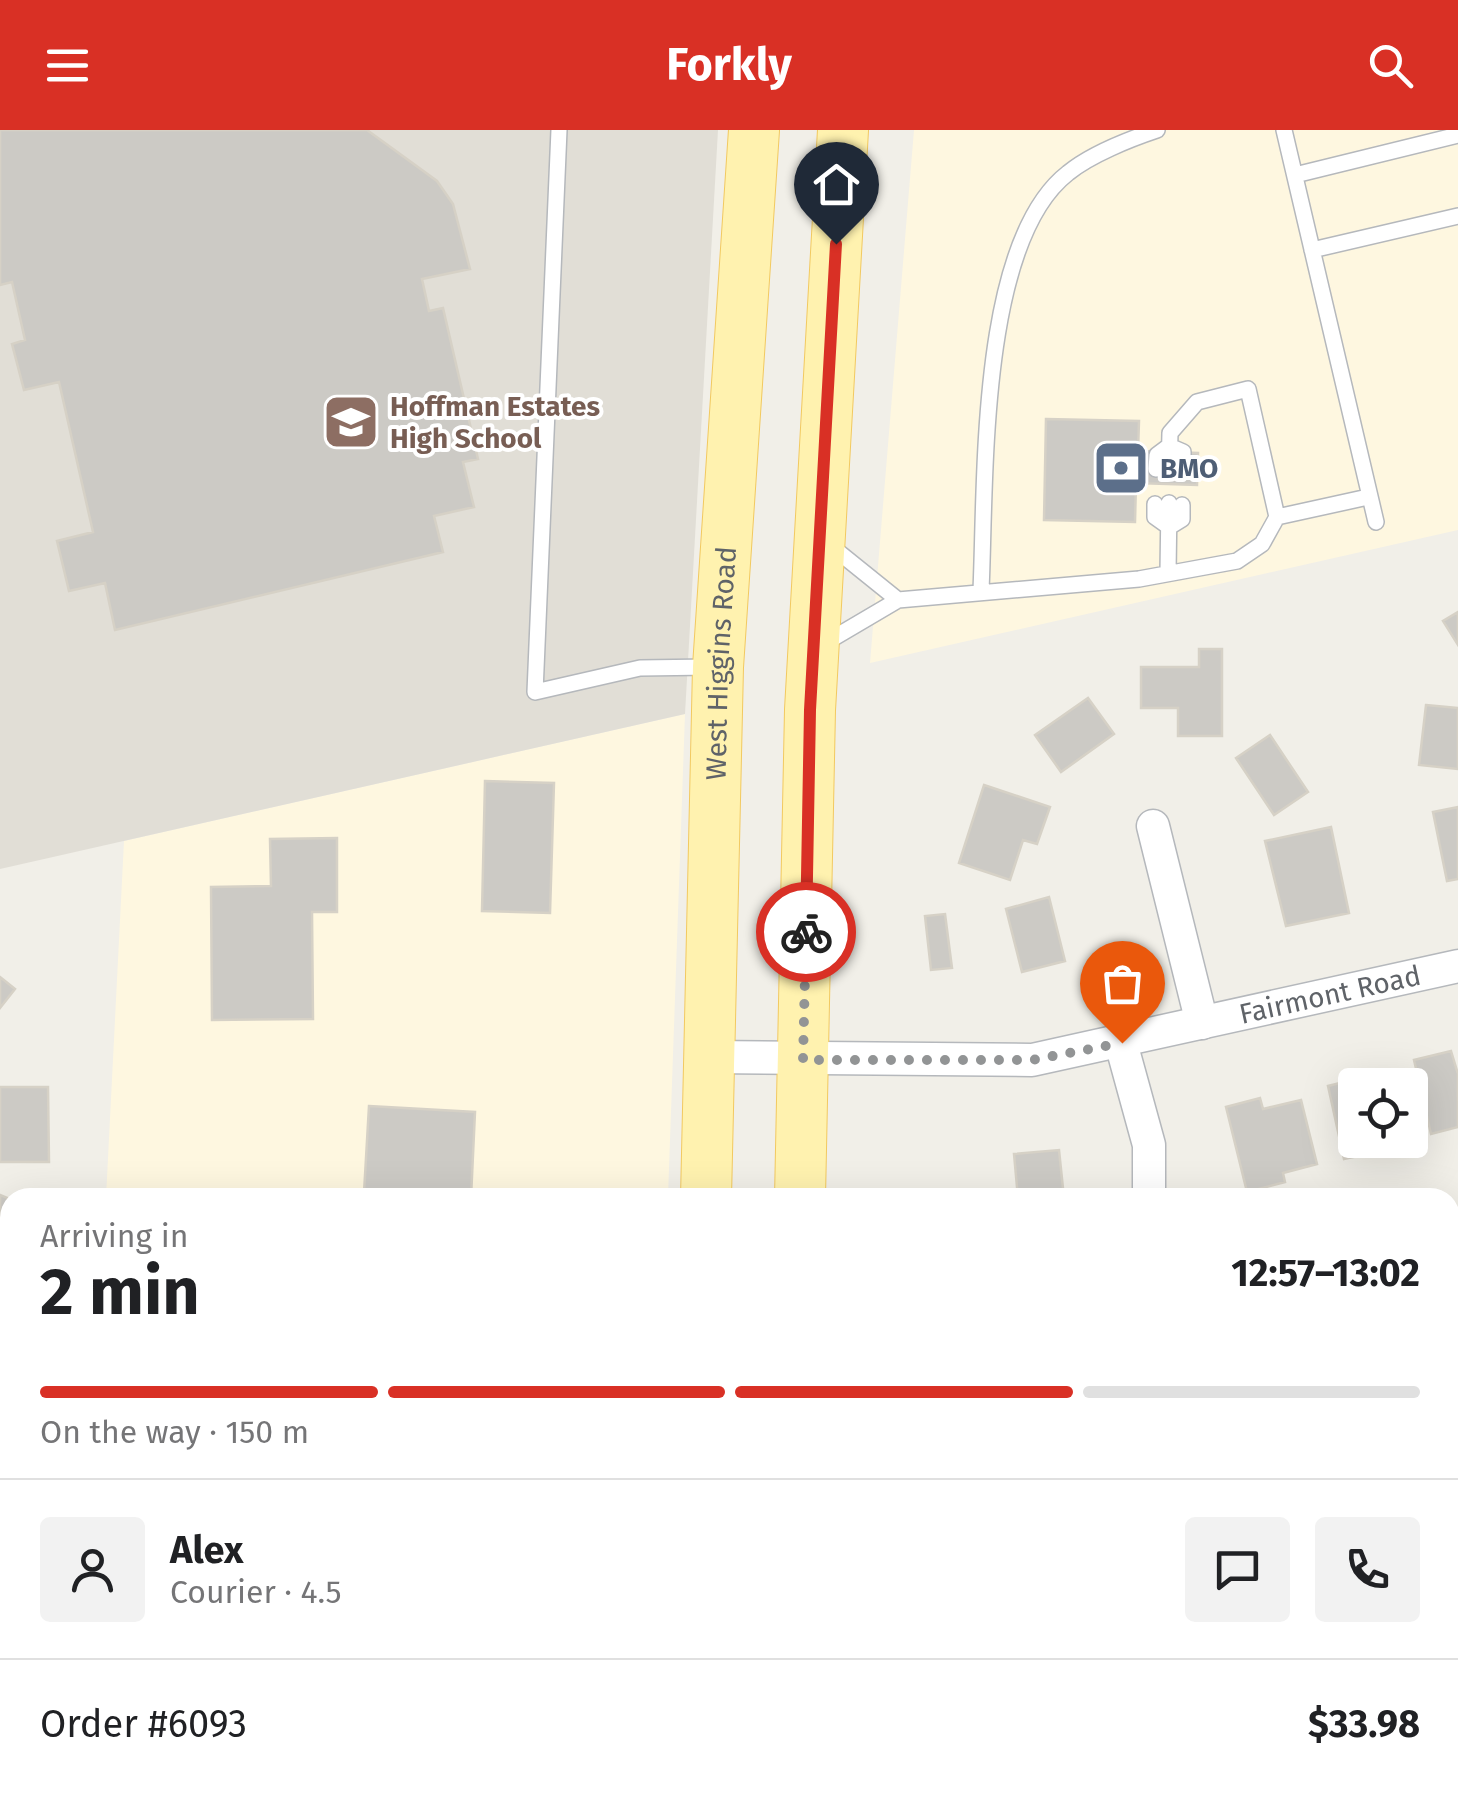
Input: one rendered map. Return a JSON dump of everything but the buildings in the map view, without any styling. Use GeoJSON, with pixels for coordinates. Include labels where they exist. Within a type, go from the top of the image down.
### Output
{"type":"FeatureCollection","features":[{"type":"Feature","properties":{"kind":"main road","name":"West Higgins Road"},"geometry":{"type":"LineString","coordinates":[[706,1188],[718,667],[754,130]]}},
{"type":"Feature","properties":{"kind":"main road"},"geometry":{"type":"LineString","coordinates":[[800,1188],[814,650],[843,130]]}},
{"type":"Feature","properties":{"kind":"street","name":"Fairmont Road"},"geometry":{"type":"LineString","coordinates":[[1153,826],[1202,1022]]}},
{"type":"Feature","properties":{"kind":"street","name":"Fairmont Road"},"geometry":{"type":"LineString","coordinates":[[709,1057],[1032,1060],[1458,966]]}},
{"type":"Feature","properties":{"kind":"street"},"geometry":{"type":"LineString","coordinates":[[1122,1043],[1149,1145],[1150,1188]]}},
{"type":"Feature","properties":{"kind":"lane"},"geometry":{"type":"LineString","coordinates":[[559,130],[534,692],[640,668],[718,667]]}},
{"type":"Feature","properties":{"kind":"lane"},"geometry":{"type":"LineString","coordinates":[[981,590],[998,321],[1028,224],[1067,173],[1157,130]]}},
{"type":"Feature","properties":{"kind":"lane"},"geometry":{"type":"LineString","coordinates":[[1284,130],[1376,522]]}},
{"type":"Feature","properties":{"kind":"lane"},"geometry":{"type":"LineString","coordinates":[[1295,175],[1458,135]]}},
{"type":"Feature","properties":{"kind":"lane"},"geometry":{"type":"LineString","coordinates":[[1312,250],[1458,216]]}},
{"type":"Feature","properties":{"kind":"lane"},"geometry":{"type":"LineString","coordinates":[[814,650],[898,600],[1168,574],[1237,560],[1262,544],[1277,518],[1248,389],[1197,402],[1170,433],[1169,470]]}},
{"type":"Feature","properties":{"kind":"lane"},"geometry":{"type":"LineString","coordinates":[[1277,518],[1368,497]]}},
{"type":"Feature","properties":{"kind":"lane"},"geometry":{"type":"LineString","coordinates":[[1168,574],[1169,504]]}},
{"type":"Feature","properties":{"kind":"lane"},"geometry":{"type":"LineString","coordinates":[[819,536],[898,600]]}},
{"type":"Feature","properties":{"kind":"shaded area","name":"Hoffman Estates High School"},"geometry":{"type":"Polygon","coordinates":[[[0,130],[718,130],[685,714],[0,869],[0,130]]]}},
{"type":"Feature","properties":{"kind":"shaded area"},"geometry":{"type":"Polygon","coordinates":[[[914,130],[1458,130],[1458,530],[870,663],[914,130]]]}},
{"type":"Feature","properties":{"kind":"shaded area"},"geometry":{"type":"Polygon","coordinates":[[[685,714],[668,1188],[107,1188],[124,841],[685,714]]]}},
{"type":"Feature","properties":{"kind":"way so far"},"geometry":{"type":"LineString","coordinates":[[806,932],[803,1060],[1032,1060],[1122,1043]]}},
{"type":"Feature","properties":{"kind":"place","name":"Hoffman Estates High School"},"geometry":{"type":"Point","coordinates":[351,422]}},
{"type":"Feature","properties":{"kind":"place","name":"BMO"},"geometry":{"type":"Point","coordinates":[1121,468]}},
{"type":"Feature","properties":{"kind":"route"},"geometry":{"type":"LineString","coordinates":[[806,932],[810,710],[836,244]]}}]}
